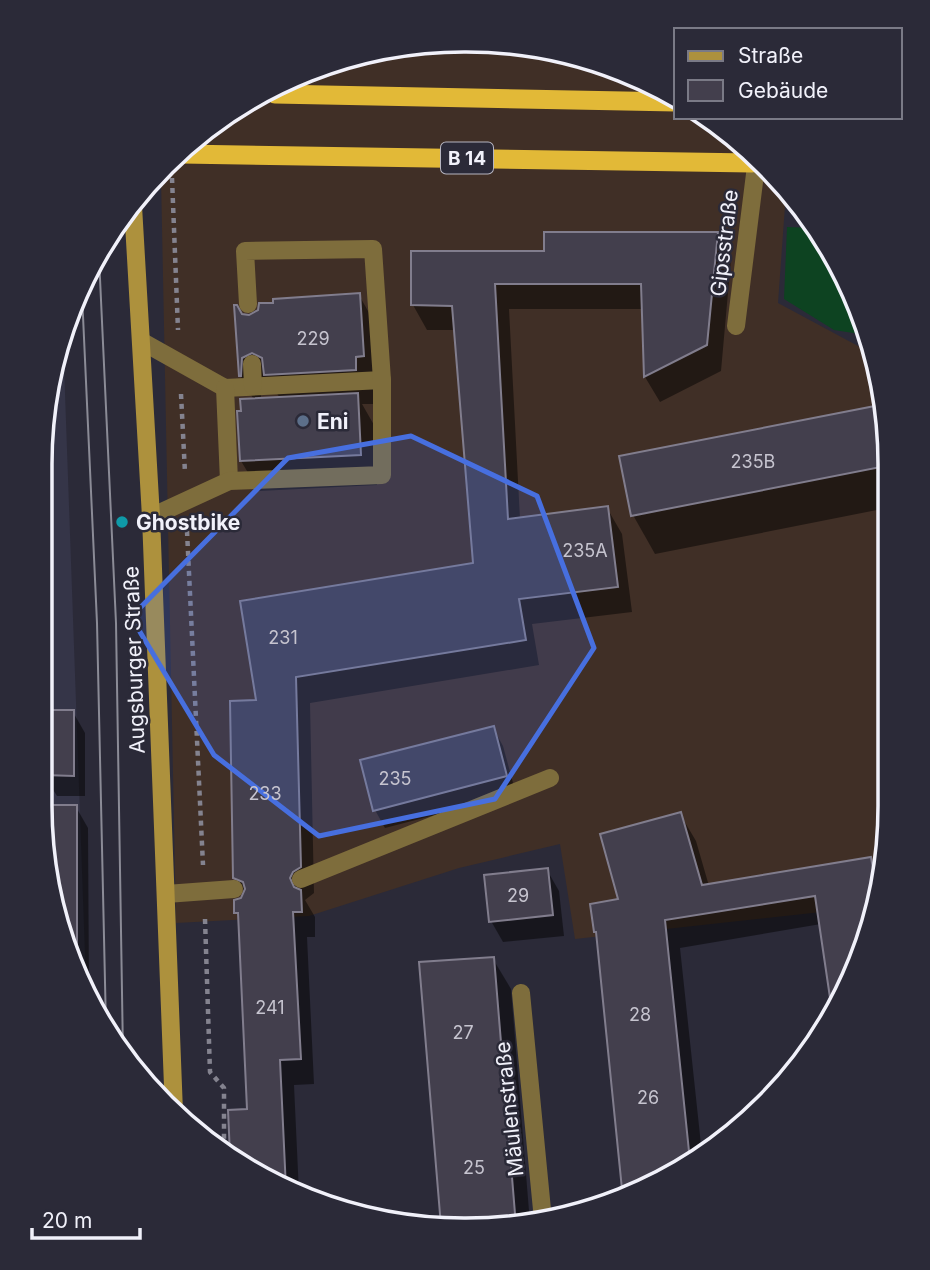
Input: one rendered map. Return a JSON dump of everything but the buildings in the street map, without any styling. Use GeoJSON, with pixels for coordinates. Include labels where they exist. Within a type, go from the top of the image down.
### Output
{"type":"FeatureCollection","features":[{"type":"Feature","properties":{"kind":"highway"},"geometry":{"type":"LineString","coordinates":[[285,94],[659,102]]}},
{"type":"Feature","properties":{"kind":"highway","name":"B 14"},"geometry":{"type":"LineString","coordinates":[[194,154],[747,164]]}},
{"type":"Feature","properties":{"kind":"main road","name":"Augsburger Straße"},"geometry":{"type":"LineString","coordinates":[[134,220],[151,517],[173,1097]]}},
{"type":"Feature","properties":{"kind":"street","name":"Gipsstraße"},"geometry":{"type":"LineString","coordinates":[[736,326],[753,170]]}},
{"type":"Feature","properties":{"kind":"street"},"geometry":{"type":"LineString","coordinates":[[151,517],[229,481],[382,475],[382,380],[373,249],[245,250],[248,304]]}},
{"type":"Feature","properties":{"kind":"street"},"geometry":{"type":"LineString","coordinates":[[141,341],[225,388],[382,380]]}},
{"type":"Feature","properties":{"kind":"street"},"geometry":{"type":"LineString","coordinates":[[253,364],[253,386]]}},
{"type":"Feature","properties":{"kind":"street"},"geometry":{"type":"LineString","coordinates":[[225,388],[229,481]]}},
{"type":"Feature","properties":{"kind":"street"},"geometry":{"type":"LineString","coordinates":[[301,879],[550,778]]}},
{"type":"Feature","properties":{"kind":"street"},"geometry":{"type":"LineString","coordinates":[[166,894],[233,889]]}},
{"type":"Feature","properties":{"kind":"street","name":"Mäulenstraße"},"geometry":{"type":"LineString","coordinates":[[521,993],[542,1210]]}},
{"type":"Feature","properties":{"kind":"path"},"geometry":{"type":"LineString","coordinates":[[172,174],[198,730],[210,1072],[225,1088],[224,1139]]}},
{"type":"Feature","properties":{"kind":"highlighted area"},"geometry":{"type":"Polygon","coordinates":[[[411,436],[537,496],[594,648],[495,799],[319,836],[214,755],[131,617],[288,458],[411,436]]]}},
{"type":"Feature","properties":{"kind":"shaded area"},"geometry":{"type":"Polygon","coordinates":[[[465,52],[545,60],[598,74],[623,84],[674,110],[674,119],[689,119],[694,122],[757,173],[785,205],[778,303],[860,347],[870,385],[878,465],[878,805],[874,859],[864,907],[575,939],[560,844],[459,868],[309,916],[176,923],[161,186],[214,138],[283,95],[332,74],[411,56],[465,52]]]}},
{"type":"Feature","properties":{"kind":"shaded area"},"geometry":{"type":"Polygon","coordinates":[[[64,369],[85,966],[74,938],[60,885],[52,805],[52,465],[56,411],[64,369]]]}},
{"type":"Feature","properties":{"kind":"green space"},"geometry":{"type":"Polygon","coordinates":[[[787,227],[802,228],[835,283],[856,334],[834,330],[784,299],[787,227]]]}},
{"type":"Feature","properties":{"kind":"tram line"},"geometry":{"type":"LineString","coordinates":[[100,274],[116,623],[123,1035]]}},
{"type":"Feature","properties":{"kind":"tram line"},"geometry":{"type":"LineString","coordinates":[[83,310],[97,623],[106,1006]]}},
{"type":"Feature","properties":{"kind":"place","name":"Eni"},"geometry":{"type":"Point","coordinates":[303,421]}},
{"type":"Feature","properties":{"kind":"place","name":"Ghostbike"},"geometry":{"type":"Point","coordinates":[122,522]}}]}
